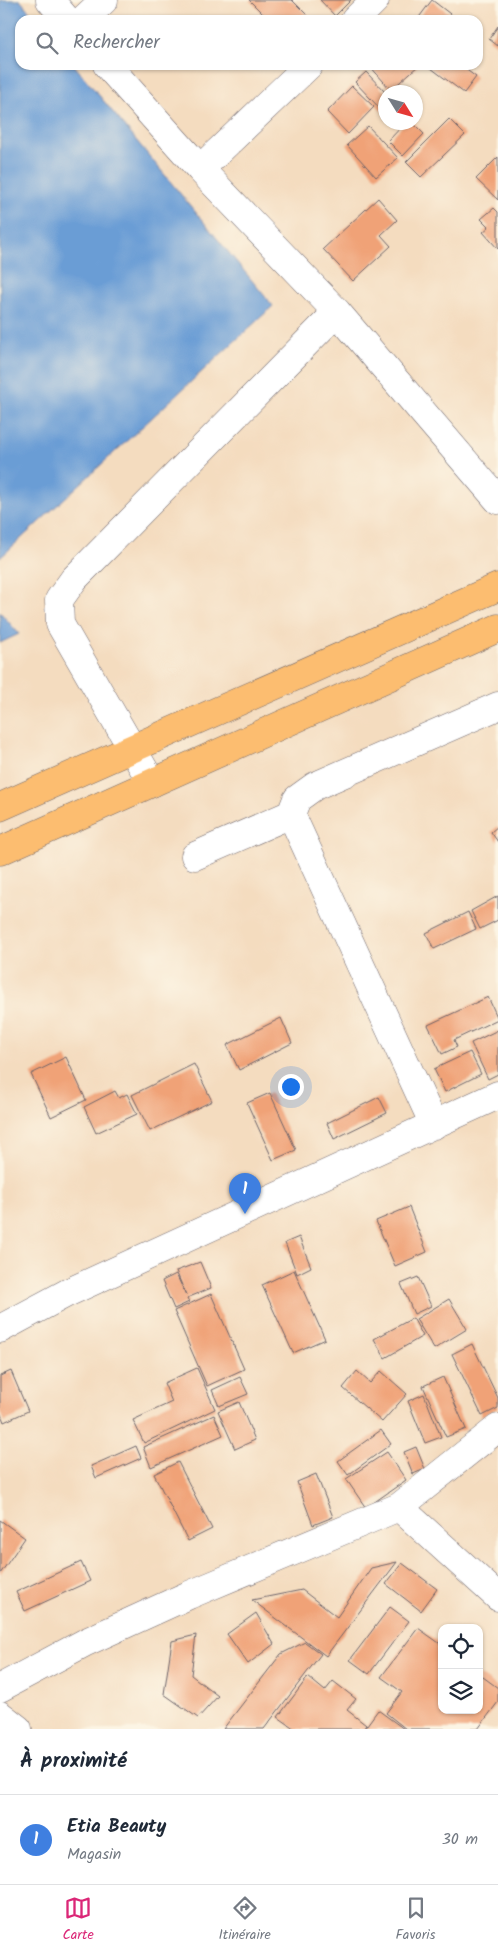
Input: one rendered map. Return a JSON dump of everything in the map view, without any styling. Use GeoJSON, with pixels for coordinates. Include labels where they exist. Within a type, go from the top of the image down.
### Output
{"type":"FeatureCollection","features":[{"type":"Feature","properties":{"kind":"main road"},"geometry":{"type":"LineString","coordinates":[[0,807],[498,586]]}},
{"type":"Feature","properties":{"kind":"main road"},"geometry":{"type":"LineString","coordinates":[[0,851],[498,628]]}},
{"type":"Feature","properties":{"kind":"street"},"geometry":{"type":"LineString","coordinates":[[50,0],[63,15]]}},
{"type":"Feature","properties":{"kind":"street"},"geometry":{"type":"LineString","coordinates":[[88,15],[104,0]]}},
{"type":"Feature","properties":{"kind":"street"},"geometry":{"type":"LineString","coordinates":[[360,15],[375,0]]}},
{"type":"Feature","properties":{"kind":"street"},"geometry":{"type":"LineString","coordinates":[[111,70],[200,169],[337,312],[498,500]]}},
{"type":"Feature","properties":{"kind":"street"},"geometry":{"type":"LineString","coordinates":[[200,169],[303,70]]}},
{"type":"Feature","properties":{"kind":"street"},"geometry":{"type":"LineString","coordinates":[[152,783],[60,624],[59,600],[74,579],[337,312]]}},
{"type":"Feature","properties":{"kind":"street"},"geometry":{"type":"LineString","coordinates":[[195,856],[291,814],[297,799],[315,786],[498,706]]}},
{"type":"Feature","properties":{"kind":"street"},"geometry":{"type":"LineString","coordinates":[[291,814],[434,1126]]}},
{"type":"Feature","properties":{"kind":"street"},"geometry":{"type":"LineString","coordinates":[[0,1329],[66,1293],[498,1096]]}},
{"type":"Feature","properties":{"kind":"street"},"geometry":{"type":"LineString","coordinates":[[0,1688],[86,1642],[180,1599],[399,1506],[498,1428]]}},
{"type":"Feature","properties":{"kind":"street"},"geometry":{"type":"LineString","coordinates":[[399,1506],[498,1597]]}},
{"type":"Feature","properties":{"kind":"street"},"geometry":{"type":"LineString","coordinates":[[0,1715],[18,1729]]}},
{"type":"Feature","properties":{"kind":"water"},"geometry":{"type":"Polygon","coordinates":[[[0,0],[20,0],[33,15],[15,15],[15,70],[78,70],[273,306],[0,558],[0,0]]]}},
{"type":"Feature","properties":{"kind":"water"},"geometry":{"type":"Polygon","coordinates":[[[0,612],[19,634],[0,643],[0,612]]]}},
{"type":"Feature","properties":{"kind":"building"},"geometry":{"type":"Polygon","coordinates":[[[249,0],[292,0],[307,15],[264,15],[249,0]]]}},
{"type":"Feature","properties":{"kind":"building"},"geometry":{"type":"Polygon","coordinates":[[[320,0],[351,0],[336,15],[320,0]]]}},
{"type":"Feature","properties":{"kind":"building"},"geometry":{"type":"Polygon","coordinates":[[[432,0],[451,15],[421,15],[432,0]]]}},
{"type":"Feature","properties":{"kind":"building"},"geometry":{"type":"Polygon","coordinates":[[[498,26],[498,46],[489,39],[498,26]]]}},
{"type":"Feature","properties":{"kind":"building"},"geometry":{"type":"Polygon","coordinates":[[[373,70],[413,70],[397,85],[387,85],[373,70]]]}},
{"type":"Feature","properties":{"kind":"building"},"geometry":{"type":"Polygon","coordinates":[[[434,70],[467,70],[476,77],[464,93],[434,70]]]}},
{"type":"Feature","properties":{"kind":"building"},"geometry":{"type":"Polygon","coordinates":[[[366,72],[378,85],[378,106],[355,82],[366,72]]]}},
{"type":"Feature","properties":{"kind":"building"},"geometry":{"type":"Polygon","coordinates":[[[352,86],[374,107],[348,134],[327,112],[352,86]]]}},
{"type":"Feature","properties":{"kind":"building"},"geometry":{"type":"Polygon","coordinates":[[[449,119],[465,135],[421,177],[406,162],[449,119]]]}},
{"type":"Feature","properties":{"kind":"building"},"geometry":{"type":"Polygon","coordinates":[[[368,126],[398,158],[376,177],[347,145],[368,126]]]}},
{"type":"Feature","properties":{"kind":"building"},"geometry":{"type":"Polygon","coordinates":[[[398,130],[420,130],[424,134],[403,156],[388,141],[398,130]]]}},
{"type":"Feature","properties":{"kind":"building"},"geometry":{"type":"Polygon","coordinates":[[[498,157],[498,200],[476,179],[498,157]]]}},
{"type":"Feature","properties":{"kind":"building"},"geometry":{"type":"Polygon","coordinates":[[[378,198],[397,220],[381,235],[391,246],[353,281],[323,249],[378,198]]]}},
{"type":"Feature","properties":{"kind":"building"},"geometry":{"type":"Polygon","coordinates":[[[494,208],[498,212],[498,249],[483,232],[489,227],[481,219],[494,208]]]}},
{"type":"Feature","properties":{"kind":"building"},"geometry":{"type":"Polygon","coordinates":[[[498,826],[498,842],[491,832],[498,826]]]}},
{"type":"Feature","properties":{"kind":"building"},"geometry":{"type":"Polygon","coordinates":[[[498,896],[498,920],[480,929],[471,911],[498,896]]]}},
{"type":"Feature","properties":{"kind":"building"},"geometry":{"type":"Polygon","coordinates":[[[468,912],[476,929],[434,949],[426,933],[468,912]]]}},
{"type":"Feature","properties":{"kind":"building"},"geometry":{"type":"Polygon","coordinates":[[[488,997],[498,1019],[454,1040],[457,1047],[442,1054],[428,1025],[488,997]]]}},
{"type":"Feature","properties":{"kind":"building"},"geometry":{"type":"Polygon","coordinates":[[[281,1018],[292,1043],[239,1070],[227,1045],[281,1018]]]}},
{"type":"Feature","properties":{"kind":"building"},"geometry":{"type":"Polygon","coordinates":[[[498,1030],[498,1074],[488,1079],[471,1043],[498,1030]]]}},
{"type":"Feature","properties":{"kind":"building"},"geometry":{"type":"Polygon","coordinates":[[[470,1052],[481,1074],[445,1092],[434,1069],[470,1052]]]}},
{"type":"Feature","properties":{"kind":"building"},"geometry":{"type":"Polygon","coordinates":[[[66,1057],[86,1100],[51,1117],[31,1074],[66,1057]]]}},
{"type":"Feature","properties":{"kind":"building"},"geometry":{"type":"Polygon","coordinates":[[[194,1064],[212,1101],[150,1131],[132,1095],[194,1064]]]}},
{"type":"Feature","properties":{"kind":"building"},"geometry":{"type":"Polygon","coordinates":[[[115,1091],[119,1098],[127,1094],[137,1114],[96,1133],[84,1107],[115,1091]]]}},
{"type":"Feature","properties":{"kind":"building"},"geometry":{"type":"Polygon","coordinates":[[[270,1093],[296,1150],[273,1160],[247,1103],[270,1093]]]}},
{"type":"Feature","properties":{"kind":"building"},"geometry":{"type":"Polygon","coordinates":[[[379,1097],[387,1113],[334,1139],[327,1123],[379,1097]]]}},
{"type":"Feature","properties":{"kind":"building"},"geometry":{"type":"Polygon","coordinates":[[[409,1207],[427,1252],[395,1266],[376,1221],[409,1207]]]}},
{"type":"Feature","properties":{"kind":"building"},"geometry":{"type":"Polygon","coordinates":[[[299,1237],[311,1267],[297,1274],[285,1243],[299,1237]]]}},
{"type":"Feature","properties":{"kind":"building"},"geometry":{"type":"Polygon","coordinates":[[[200,1262],[211,1288],[187,1298],[189,1302],[174,1309],[162,1281],[176,1274],[186,1295],[176,1271],[200,1262]]]}},
{"type":"Feature","properties":{"kind":"building"},"geometry":{"type":"Polygon","coordinates":[[[294,1270],[325,1339],[293,1353],[262,1285],[294,1270]]]}},
{"type":"Feature","properties":{"kind":"building"},"geometry":{"type":"Polygon","coordinates":[[[418,1277],[431,1306],[414,1314],[401,1284],[418,1277]]]}},
{"type":"Feature","properties":{"kind":"building"},"geometry":{"type":"Polygon","coordinates":[[[211,1294],[244,1369],[207,1386],[174,1311],[211,1294]]]}},
{"type":"Feature","properties":{"kind":"building"},"geometry":{"type":"Polygon","coordinates":[[[449,1299],[467,1329],[434,1349],[416,1319],[449,1299]]]}},
{"type":"Feature","properties":{"kind":"building"},"geometry":{"type":"Polygon","coordinates":[[[413,1318],[423,1336],[385,1358],[374,1339],[413,1318]]]}},
{"type":"Feature","properties":{"kind":"building"},"geometry":{"type":"Polygon","coordinates":[[[472,1344],[498,1398],[498,1408],[482,1416],[452,1354],[472,1344]]]}},
{"type":"Feature","properties":{"kind":"building"},"geometry":{"type":"Polygon","coordinates":[[[197,1368],[215,1409],[144,1443],[133,1420],[172,1402],[164,1383],[197,1368]]]}},
{"type":"Feature","properties":{"kind":"building"},"geometry":{"type":"Polygon","coordinates":[[[11,1371],[28,1411],[4,1422],[0,1412],[0,1376],[11,1371]]]}},
{"type":"Feature","properties":{"kind":"building"},"geometry":{"type":"Polygon","coordinates":[[[357,1371],[370,1383],[381,1371],[407,1394],[382,1422],[343,1388],[357,1371]]]}},
{"type":"Feature","properties":{"kind":"building"},"geometry":{"type":"Polygon","coordinates":[[[240,1377],[248,1394],[219,1406],[212,1390],[240,1377]]]}},
{"type":"Feature","properties":{"kind":"building"},"geometry":{"type":"Polygon","coordinates":[[[443,1377],[466,1429],[446,1437],[423,1386],[443,1377]]]}},
{"type":"Feature","properties":{"kind":"building"},"geometry":{"type":"Polygon","coordinates":[[[424,1394],[441,1437],[425,1443],[408,1401],[424,1394]]]}},
{"type":"Feature","properties":{"kind":"building"},"geometry":{"type":"Polygon","coordinates":[[[239,1402],[255,1440],[235,1449],[218,1411],[239,1402]]]}},
{"type":"Feature","properties":{"kind":"building"},"geometry":{"type":"Polygon","coordinates":[[[214,1415],[223,1435],[151,1467],[143,1447],[214,1415]]]}},
{"type":"Feature","properties":{"kind":"building"},"geometry":{"type":"Polygon","coordinates":[[[381,1430],[391,1444],[348,1475],[338,1461],[381,1430]]]}},
{"type":"Feature","properties":{"kind":"building"},"geometry":{"type":"Polygon","coordinates":[[[136,1446],[141,1458],[96,1478],[91,1466],[136,1446]]]}},
{"type":"Feature","properties":{"kind":"building"},"geometry":{"type":"Polygon","coordinates":[[[416,1447],[425,1469],[413,1474],[404,1452],[416,1447]]]}},
{"type":"Feature","properties":{"kind":"building"},"geometry":{"type":"Polygon","coordinates":[[[387,1452],[406,1480],[366,1508],[346,1479],[387,1452]]]}},
{"type":"Feature","properties":{"kind":"building"},"geometry":{"type":"Polygon","coordinates":[[[178,1462],[212,1529],[188,1541],[154,1474],[178,1462]]]}},
{"type":"Feature","properties":{"kind":"building"},"geometry":{"type":"Polygon","coordinates":[[[316,1474],[333,1517],[313,1525],[297,1482],[316,1474]]]}},
{"type":"Feature","properties":{"kind":"building"},"geometry":{"type":"Polygon","coordinates":[[[0,1520],[25,1538],[0,1574],[0,1520]]]}},
{"type":"Feature","properties":{"kind":"building"},"geometry":{"type":"Polygon","coordinates":[[[81,1562],[90,1581],[25,1611],[16,1592],[81,1562]]]}},
{"type":"Feature","properties":{"kind":"building"},"geometry":{"type":"Polygon","coordinates":[[[397,1562],[326,1656],[252,1600],[302,1590],[337,1617],[371,1568],[397,1562]]]}},
{"type":"Feature","properties":{"kind":"building"},"geometry":{"type":"Polygon","coordinates":[[[402,1563],[437,1589],[421,1611],[386,1584],[402,1563]]]}},
{"type":"Feature","properties":{"kind":"building"},"geometry":{"type":"Polygon","coordinates":[[[390,1607],[409,1621],[369,1674],[350,1660],[390,1607]]]}},
{"type":"Feature","properties":{"kind":"building"},"geometry":{"type":"Polygon","coordinates":[[[256,1613],[274,1644],[248,1664],[227,1634],[256,1613]]]}},
{"type":"Feature","properties":{"kind":"building"},"geometry":{"type":"Polygon","coordinates":[[[418,1628],[438,1642],[438,1714],[483,1714],[483,1677],[498,1688],[498,1702],[478,1729],[406,1729],[386,1713],[402,1692],[381,1677],[418,1628]]]}},
{"type":"Feature","properties":{"kind":"building"},"geometry":{"type":"Polygon","coordinates":[[[196,1635],[191,1675],[218,1696],[198,1718],[164,1694],[172,1641],[196,1635]]]}},
{"type":"Feature","properties":{"kind":"building"},"geometry":{"type":"Polygon","coordinates":[[[305,1642],[321,1654],[264,1729],[223,1729],[281,1654],[305,1642]]]}},
{"type":"Feature","properties":{"kind":"building"},"geometry":{"type":"Polygon","coordinates":[[[308,1677],[325,1691],[333,1681],[356,1699],[347,1710],[366,1725],[363,1729],[295,1729],[278,1717],[308,1677]]]}},
{"type":"Feature","properties":{"kind":"building"},"geometry":{"type":"Polygon","coordinates":[[[378,1710],[404,1729],[364,1729],[378,1710]]]}},
{"type":"Feature","properties":{"kind":"place","name":"Etia Beauty"},"geometry":{"type":"Point","coordinates":[245,1214]}}]}
